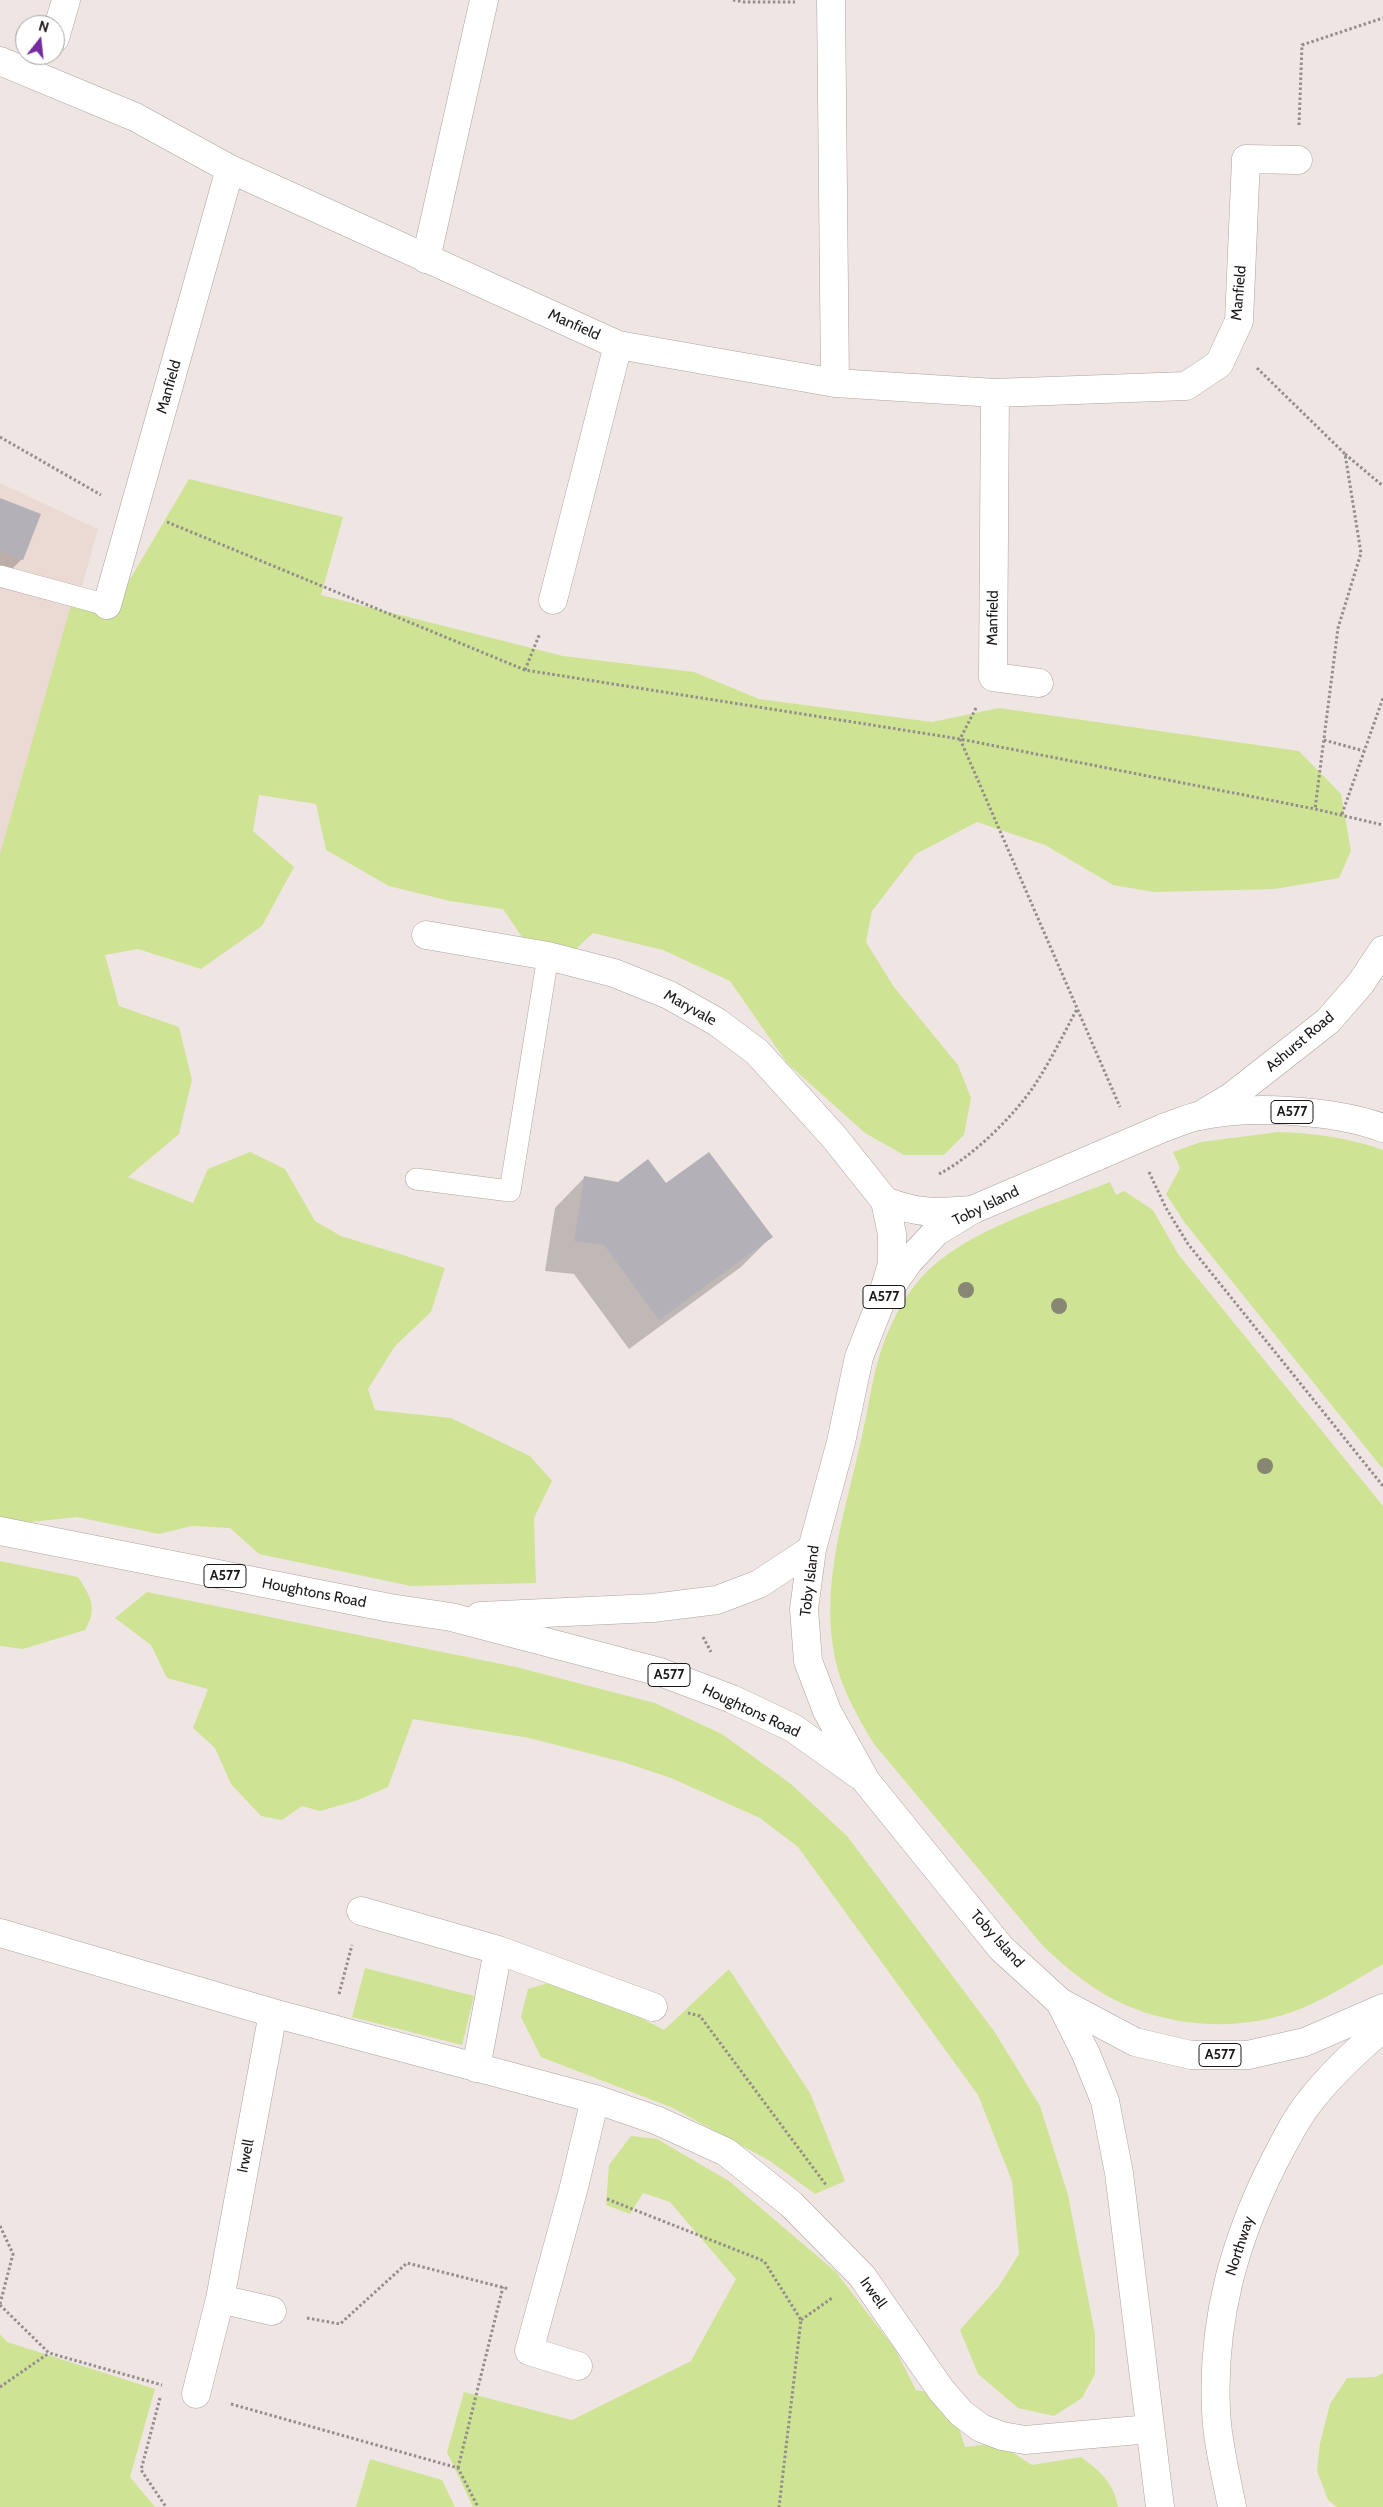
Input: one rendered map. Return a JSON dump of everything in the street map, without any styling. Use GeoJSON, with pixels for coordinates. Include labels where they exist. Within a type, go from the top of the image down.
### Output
{"type":"FeatureCollection","features":[{"type":"Feature","properties":{"kind":"street"},"geometry":{"type":"LineString","coordinates":[[62,15],[66,0]]}},
{"type":"Feature","properties":{"kind":"street"},"geometry":{"type":"LineString","coordinates":[[426,259],[484,0]]}},
{"type":"Feature","properties":{"kind":"street"},"geometry":{"type":"LineString","coordinates":[[831,1],[835,383]]}},
{"type":"Feature","properties":{"kind":"street","name":"Manfield"},"geometry":{"type":"LineString","coordinates":[[0,61],[47,66],[230,169],[618,345],[835,383],[995,393],[1186,386],[1219,364],[1239,322],[1246,159],[1298,160]]}},
{"type":"Feature","properties":{"kind":"street","name":"Manfield"},"geometry":{"type":"LineString","coordinates":[[107,605],[230,169]]}},
{"type":"Feature","properties":{"kind":"street","name":"Manfield"},"geometry":{"type":"LineString","coordinates":[[553,600],[618,345]]}},
{"type":"Feature","properties":{"kind":"street","name":"Manfield"},"geometry":{"type":"LineString","coordinates":[[995,393],[993,676],[1039,683]]}},
{"type":"Feature","properties":{"kind":"street","name":"Maryvale"},"geometry":{"type":"LineString","coordinates":[[426,935],[548,956],[623,976],[669,995],[723,1027],[757,1052],[834,1137],[885,1201],[892,1234],[892,1264],[881,1301]]}},
{"type":"Feature","properties":{"kind":"street","name":"Ashurst Road"},"geometry":{"type":"LineString","coordinates":[[1199,1116],[1231,1097],[1328,1021],[1361,983],[1383,950]]}},
{"type":"Feature","properties":{"kind":"street","name":"Toby Island"},"geometry":{"type":"LineString","coordinates":[[1383,1128],[1327,1115],[1272,1110],[1199,1116],[1163,1128],[972,1210],[936,1232],[909,1261],[881,1301],[859,1357],[841,1442],[812,1549],[804,1609],[808,1662],[827,1710],[866,1781],[1001,1948],[1060,2002],[1135,2042],[1191,2055],[1248,2055],[1305,2042],[1383,2008]]}},
{"type":"Feature","properties":{"kind":"street","name":"Maryvale"},"geometry":{"type":"LineString","coordinates":[[885,1201],[910,1211],[934,1213],[972,1210]]}},
{"type":"Feature","properties":{"kind":"street","name":"Houghtons Road"},"geometry":{"type":"LineString","coordinates":[[0,1531],[390,1608],[451,1617],[660,1672],[732,1698],[792,1728],[866,1781]]}},
{"type":"Feature","properties":{"kind":"street","name":"Houghtons Road"},"geometry":{"type":"LineString","coordinates":[[451,1617],[654,1608],[717,1600],[759,1584],[812,1549]]}},
{"type":"Feature","properties":{"kind":"street"},"geometry":{"type":"LineString","coordinates":[[362,1911],[498,1950],[653,2007]]}},
{"type":"Feature","properties":{"kind":"street","name":"Irwell"},"geometry":{"type":"LineString","coordinates":[[0,1933],[273,2013],[595,2099],[656,2120],[726,2152],[791,2204],[862,2276],[941,2390],[961,2413],[980,2428],[1002,2436],[1025,2440],[1150,2429]]}},
{"type":"Feature","properties":{"kind":"street"},"geometry":{"type":"LineString","coordinates":[[476,2068],[498,1950]]}},
{"type":"Feature","properties":{"kind":"street"},"geometry":{"type":"LineString","coordinates":[[1060,2002],[1086,2054],[1105,2101],[1119,2173],[1160,2507]]}},
{"type":"Feature","properties":{"kind":"street","name":"Irwell"},"geometry":{"type":"LineString","coordinates":[[196,2394],[220,2299],[273,2013]]}},
{"type":"Feature","properties":{"kind":"street","name":"Northway"},"geometry":{"type":"LineString","coordinates":[[1232,2507],[1216,2412],[1216,2360],[1224,2302],[1237,2246],[1260,2191],[1284,2144],[1310,2101],[1344,2063],[1383,2028]]}},
{"type":"Feature","properties":{"kind":"street"},"geometry":{"type":"LineString","coordinates":[[578,2366],[529,2352],[574,2187],[595,2099]]}},
{"type":"Feature","properties":{"kind":"street"},"geometry":{"type":"LineString","coordinates":[[220,2299],[272,2310]]}},
{"type":"Feature","properties":{"kind":"lane"},"geometry":{"type":"LineString","coordinates":[[0,576],[107,605]]}},
{"type":"Feature","properties":{"kind":"lane"},"geometry":{"type":"LineString","coordinates":[[416,1179],[510,1191],[548,956]]}},
{"type":"Feature","properties":{"kind":"path"},"geometry":{"type":"LineString","coordinates":[[733,0],[744,2],[831,1]]}},
{"type":"Feature","properties":{"kind":"path"},"geometry":{"type":"LineString","coordinates":[[1298,160],[1302,45],[1383,18]]}},
{"type":"Feature","properties":{"kind":"path"},"geometry":{"type":"LineString","coordinates":[[1230,341],[1345,454],[1383,486]]}},
{"type":"Feature","properties":{"kind":"path"},"geometry":{"type":"LineString","coordinates":[[0,437],[102,496],[525,670],[960,739],[1342,814],[1383,825]]}},
{"type":"Feature","properties":{"kind":"path"},"geometry":{"type":"LineString","coordinates":[[1315,809],[1338,628],[1361,553],[1345,454]]}},
{"type":"Feature","properties":{"kind":"path"},"geometry":{"type":"LineString","coordinates":[[1342,814],[1383,698]]}},
{"type":"Feature","properties":{"kind":"path"},"geometry":{"type":"LineString","coordinates":[[1324,740],[1364,751]]}},
{"type":"Feature","properties":{"kind":"path"},"geometry":{"type":"LineString","coordinates":[[934,1177],[958,1164],[995,1131],[1034,1087],[1077,1009]]}},
{"type":"Feature","properties":{"kind":"path"},"geometry":{"type":"LineString","coordinates":[[698,1629],[715,1659]]}},
{"type":"Feature","properties":{"kind":"path"},"geometry":{"type":"LineString","coordinates":[[330,2028],[362,1911]]}},
{"type":"Feature","properties":{"kind":"path"},"geometry":{"type":"LineString","coordinates":[[653,2007],[700,2016],[830,2190]]}},
{"type":"Feature","properties":{"kind":"path"},"geometry":{"type":"LineString","coordinates":[[574,2187],[764,2261],[775,2278],[801,2320],[779,2507]]}},
{"type":"Feature","properties":{"kind":"path"},"geometry":{"type":"LineString","coordinates":[[0,2226],[13,2254],[0,2305],[49,2353],[458,2468]]}},
{"type":"Feature","properties":{"kind":"path"},"geometry":{"type":"LineString","coordinates":[[272,2310],[340,2324],[407,2263],[503,2288],[544,2296]]}},
{"type":"Feature","properties":{"kind":"path"},"geometry":{"type":"LineString","coordinates":[[478,2507],[458,2468],[503,2288]]}},
{"type":"Feature","properties":{"kind":"path"},"geometry":{"type":"LineString","coordinates":[[0,2387],[49,2353]]}},
{"type":"Feature","properties":{"kind":"path"},"geometry":{"type":"LineString","coordinates":[[163,2385],[141,2470],[166,2507]]}},
{"type":"Feature","properties":{"kind":"shaded area"},"geometry":{"type":"Polygon","coordinates":[[[0,483],[98,529],[0,879],[0,483]]]}},
{"type":"Feature","properties":{"kind":"green space"},"geometry":{"type":"Polygon","coordinates":[[[189,479],[343,517],[321,595],[563,656],[694,672],[759,699],[932,722],[999,708],[1299,751],[1341,794],[1351,851],[1339,878],[1275,889],[1154,892],[1113,885],[1045,845],[977,822],[916,854],[872,911],[866,942],[894,987],[958,1065],[971,1098],[964,1135],[944,1155],[904,1155],[865,1133],[787,1063],[730,981],[663,950],[593,933],[576,949],[524,940],[503,909],[450,901],[389,886],[326,850],[316,804],[259,795],[253,831],[294,867],[262,926],[201,969],[138,949],[105,955],[119,1006],[179,1027],[192,1080],[179,1134],[128,1177],[193,1203],[208,1169],[250,1152],[285,1169],[315,1221],[341,1236],[445,1268],[431,1312],[395,1346],[368,1389],[375,1410],[451,1418],[530,1456],[552,1481],[534,1518],[536,1583],[411,1586],[259,1554],[230,1528],[192,1526],[159,1534],[77,1517],[5,1525],[0,1523],[0,854],[71,605],[109,615],[189,479]]]}},
{"type":"Feature","properties":{"kind":"green space"},"geometry":{"type":"Polygon","coordinates":[[[1278,1132],[1331,1137],[1383,1150],[1383,1469],[1185,1223],[1166,1194],[1180,1168],[1173,1152],[1201,1142],[1278,1132]]]}},
{"type":"Feature","properties":{"kind":"green space"},"geometry":{"type":"Polygon","coordinates":[[[1110,1182],[1116,1195],[1124,1191],[1153,1210],[1178,1254],[1383,1506],[1383,1964],[1332,1994],[1300,2009],[1275,2017],[1249,2022],[1195,2023],[1143,2012],[1119,2002],[1096,1989],[1056,1958],[1043,1946],[874,1744],[854,1710],[843,1686],[835,1660],[830,1620],[831,1594],[833,1567],[843,1514],[880,1355],[892,1323],[903,1303],[920,1279],[938,1262],[959,1247],[1009,1221],[1110,1182]]]}},
{"type":"Feature","properties":{"kind":"green space"},"geometry":{"type":"Polygon","coordinates":[[[0,1561],[78,1577],[89,1597],[92,1609],[85,1630],[23,1649],[0,1646],[0,1561]]]}},
{"type":"Feature","properties":{"kind":"green space"},"geometry":{"type":"Polygon","coordinates":[[[147,1592],[516,1667],[655,1703],[722,1734],[791,1784],[847,1836],[994,2031],[1040,2106],[1068,2195],[1095,2334],[1095,2374],[1082,2398],[1054,2416],[1018,2408],[978,2374],[960,2330],[999,2286],[1019,2254],[1012,2181],[978,2095],[798,1847],[760,1818],[671,1778],[623,1762],[529,1738],[413,1719],[388,1787],[358,1800],[320,1811],[302,1806],[282,1820],[261,1816],[231,1784],[215,1748],[193,1728],[208,1689],[167,1678],[151,1645],[115,1618],[147,1592]]]}},
{"type":"Feature","properties":{"kind":"green space"},"geometry":{"type":"Polygon","coordinates":[[[365,1968],[474,1996],[462,2045],[352,2017],[365,1968]]]}},
{"type":"Feature","properties":{"kind":"green space"},"geometry":{"type":"Polygon","coordinates":[[[729,1969],[810,2093],[845,2181],[815,2194],[770,2161],[673,2108],[541,2057],[521,2017],[528,1989],[558,1980],[613,2003],[664,2030],[729,1969]]]}},
{"type":"Feature","properties":{"kind":"green space"},"geometry":{"type":"Polygon","coordinates":[[[631,2136],[657,2139],[729,2181],[836,2272],[895,2349],[916,2390],[949,2396],[965,2447],[998,2443],[1032,2465],[1081,2457],[1094,2467],[1110,2484],[1118,2507],[473,2507],[447,2452],[464,2392],[572,2420],[691,2361],[736,2279],[670,2202],[643,2193],[630,2214],[606,2205],[609,2165],[631,2136]]]}},
{"type":"Feature","properties":{"kind":"green space"},"geometry":{"type":"Polygon","coordinates":[[[0,2334],[7,2342],[155,2389],[130,2477],[155,2507],[0,2507],[0,2334]]]}},
{"type":"Feature","properties":{"kind":"green space"},"geometry":{"type":"Polygon","coordinates":[[[1383,2373],[1383,2507],[1337,2507],[1328,2500],[1317,2471],[1320,2443],[1330,2404],[1347,2378],[1376,2377],[1383,2373]]]}},
{"type":"Feature","properties":{"kind":"green space"},"geometry":{"type":"Polygon","coordinates":[[[370,2459],[442,2480],[455,2507],[356,2507],[370,2459]]]}},
{"type":"Feature","properties":{"kind":"building"},"geometry":{"type":"Polygon","coordinates":[[[0,498],[41,514],[23,560],[0,551],[0,498]]]}},
{"type":"Feature","properties":{"kind":"building"},"geometry":{"type":"Polygon","coordinates":[[[709,1152],[773,1237],[659,1320],[604,1245],[574,1241],[584,1176],[618,1182],[648,1159],[666,1183],[709,1152]]]}}]}
